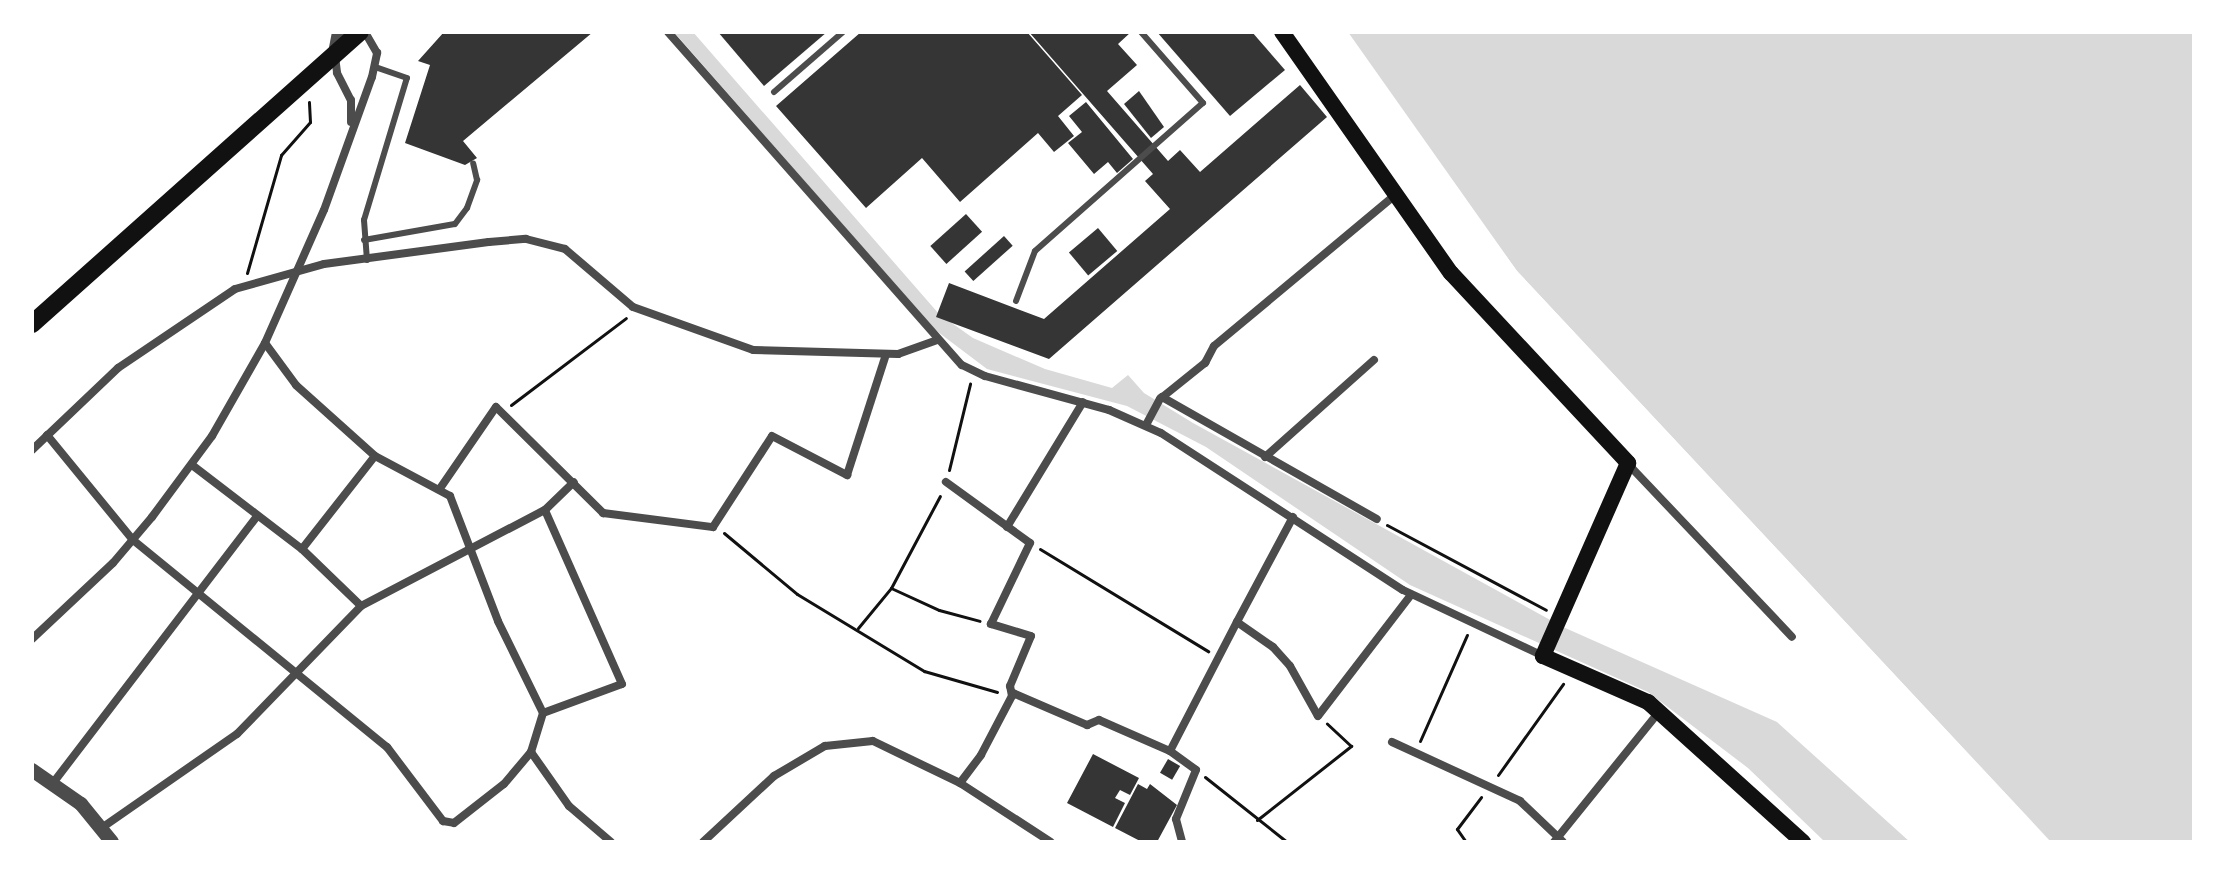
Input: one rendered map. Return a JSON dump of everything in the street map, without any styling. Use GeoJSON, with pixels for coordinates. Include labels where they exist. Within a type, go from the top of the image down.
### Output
{"type":"FeatureCollection","features":[{"type":"Feature","properties":{"kind":"highway"},"geometry":{"type":"LineString","coordinates":[[32,324],[296,85],[363,32]]}},
{"type":"Feature","properties":{"kind":"main road"},"geometry":{"type":"LineString","coordinates":[[1282,32],[1395,195],[1479,307],[1628,463],[1557,618],[1545,652],[1574,668],[1620,686],[1660,711],[1803,842]]}},
{"type":"Feature","properties":{"kind":"street"},"geometry":{"type":"LineString","coordinates":[[339,32],[334,66],[351,100],[349,135]]}},
{"type":"Feature","properties":{"kind":"street"},"geometry":{"type":"LineString","coordinates":[[32,639],[133,540],[192,465],[265,343],[298,271],[375,67],[377,53],[363,32]]}},
{"type":"Feature","properties":{"kind":"street"},"geometry":{"type":"LineString","coordinates":[[668,32],[937,340],[974,371],[1146,423],[1199,453],[1411,595],[1471,624],[1545,652]]}},
{"type":"Feature","properties":{"kind":"street"},"geometry":{"type":"LineString","coordinates":[[1146,423],[1161,398],[1205,363],[1214,346],[1395,195]]}},
{"type":"Feature","properties":{"kind":"street"},"geometry":{"type":"LineString","coordinates":[[32,450],[118,368],[244,285],[298,271],[489,242],[543,241],[571,253],[633,307],[753,350],[886,354],[918,351],[937,340]]}},
{"type":"Feature","properties":{"kind":"street"},"geometry":{"type":"LineString","coordinates":[[47,435],[133,540],[297,669],[387,747],[443,821],[454,823],[504,784],[531,752],[543,713],[468,546],[450,496],[441,487],[375,456],[296,385],[265,343]]}},
{"type":"Feature","properties":{"kind":"street"},"geometry":{"type":"LineString","coordinates":[[441,487],[496,407],[603,513],[713,527],[772,436],[847,475],[886,354]]}},
{"type":"Feature","properties":{"kind":"street"},"geometry":{"type":"LineString","coordinates":[[1265,457],[1374,360]]}},
{"type":"Feature","properties":{"kind":"street"},"geometry":{"type":"LineString","coordinates":[[1161,398],[1377,519]]}},
{"type":"Feature","properties":{"kind":"street"},"geometry":{"type":"LineString","coordinates":[[1007,527],[1083,402]]}},
{"type":"Feature","properties":{"kind":"street"},"geometry":{"type":"LineString","coordinates":[[302,549],[375,456]]}},
{"type":"Feature","properties":{"kind":"street"},"geometry":{"type":"LineString","coordinates":[[1628,463],[1792,637]]}},
{"type":"Feature","properties":{"kind":"street"},"geometry":{"type":"LineString","coordinates":[[192,465],[302,549],[361,606]]}},
{"type":"Feature","properties":{"kind":"street"},"geometry":{"type":"LineString","coordinates":[[103,827],[237,734],[361,606],[468,546],[545,510],[574,482]]}},
{"type":"Feature","properties":{"kind":"street"},"geometry":{"type":"LineString","coordinates":[[946,482],[1030,543],[991,624],[1031,636],[1010,686],[1012,694],[996,732],[960,783]]}},
{"type":"Feature","properties":{"kind":"street"},"geometry":{"type":"LineString","coordinates":[[543,713],[622,684],[545,510]]}},
{"type":"Feature","properties":{"kind":"street"},"geometry":{"type":"LineString","coordinates":[[53,783],[257,516]]}},
{"type":"Feature","properties":{"kind":"street"},"geometry":{"type":"LineString","coordinates":[[1170,751],[1293,517]]}},
{"type":"Feature","properties":{"kind":"street"},"geometry":{"type":"LineString","coordinates":[[1237,622],[1282,656],[1318,716],[1411,595]]}},
{"type":"Feature","properties":{"kind":"street"},"geometry":{"type":"LineString","coordinates":[[1012,694],[1087,725],[1099,720],[1170,751],[1196,770],[1176,819],[1182,842]]}},
{"type":"Feature","properties":{"kind":"street"},"geometry":{"type":"LineString","coordinates":[[1392,742],[1520,801],[1558,840],[1660,711]]}},
{"type":"Feature","properties":{"kind":"street"},"geometry":{"type":"LineString","coordinates":[[703,842],[774,776],[807,754],[842,742],[873,741],[960,783],[1051,842]]}},
{"type":"Feature","properties":{"kind":"street"},"geometry":{"type":"LineString","coordinates":[[531,752],[569,806],[611,842]]}},
{"type":"Feature","properties":{"kind":"street"},"geometry":{"type":"LineString","coordinates":[[32,770],[53,783],[103,827],[112,842]]}},
{"type":"Feature","properties":{"kind":"lane"},"geometry":{"type":"LineString","coordinates":[[774,92],[843,32]]}},
{"type":"Feature","properties":{"kind":"lane"},"geometry":{"type":"LineString","coordinates":[[1016,301],[1035,251],[1203,103],[1141,32]]}},
{"type":"Feature","properties":{"kind":"lane"},"geometry":{"type":"LineString","coordinates":[[367,260],[364,220],[407,78],[375,67]]}},
{"type":"Feature","properties":{"kind":"lane"},"geometry":{"type":"LineString","coordinates":[[364,240],[455,224],[467,208],[477,180],[473,163]]}},
{"type":"Feature","properties":{"kind":"path"},"geometry":{"type":"LineString","coordinates":[[244,285],[281,155],[313,113],[296,85]]}},
{"type":"Feature","properties":{"kind":"path"},"geometry":{"type":"LineString","coordinates":[[502,412],[611,333],[633,307]]}},
{"type":"Feature","properties":{"kind":"path"},"geometry":{"type":"LineString","coordinates":[[858,628],[891,588],[918,544],[946,482],[974,371]]}},
{"type":"Feature","properties":{"kind":"path"},"geometry":{"type":"LineString","coordinates":[[1377,519],[1557,618]]}},
{"type":"Feature","properties":{"kind":"path"},"geometry":{"type":"LineString","coordinates":[[713,527],[755,555],[797,594],[858,628],[924,671],[1012,694]]}},
{"type":"Feature","properties":{"kind":"path"},"geometry":{"type":"LineString","coordinates":[[1030,543],[1218,658]]}},
{"type":"Feature","properties":{"kind":"path"},"geometry":{"type":"LineString","coordinates":[[891,588],[939,610],[991,624]]}},
{"type":"Feature","properties":{"kind":"path"},"geometry":{"type":"LineString","coordinates":[[1415,752],[1471,624]]}},
{"type":"Feature","properties":{"kind":"path"},"geometry":{"type":"LineString","coordinates":[[1466,842],[1457,829],[1574,668]]}},
{"type":"Feature","properties":{"kind":"path"},"geometry":{"type":"LineString","coordinates":[[1257,820],[1351,746],[1318,716]]}},
{"type":"Feature","properties":{"kind":"path"},"geometry":{"type":"LineString","coordinates":[[1196,770],[1287,842]]}},
{"type":"Feature","properties":{"kind":"shaded area"},"geometry":{"type":"Polygon","coordinates":[[[674,32],[693,32],[939,314],[973,338],[1045,369],[1112,388],[1128,375],[1144,393],[1193,423],[1563,627],[1777,722],[1910,842],[1825,842],[1748,768],[1648,692],[1410,585],[1206,447],[1127,406],[987,369],[934,329],[674,32]]]}},
{"type":"Feature","properties":{"kind":"shaded area"},"geometry":{"type":"Polygon","coordinates":[[[1348,32],[2194,32],[2194,842],[2051,842],[1517,271],[1348,32]]]}},
{"type":"Feature","properties":{"kind":"pier"},"geometry":{"type":"Polygon","coordinates":[[[1344,32],[1517,271],[2051,842],[1514,274],[1344,32]]]}},
{"type":"Feature","properties":{"kind":"building"},"geometry":{"type":"Polygon","coordinates":[[[444,32],[593,32],[463,141],[477,158],[465,165],[405,143],[430,65],[418,61],[444,32]]]}},
{"type":"Feature","properties":{"kind":"building"},"geometry":{"type":"Polygon","coordinates":[[[718,32],[827,32],[764,86],[718,32]]]}},
{"type":"Feature","properties":{"kind":"building"},"geometry":{"type":"Polygon","coordinates":[[[861,32],[1027,32],[1082,95],[1058,116],[1074,136],[1054,152],[1038,133],[960,202],[922,158],[866,208],[776,106],[861,32]]]}},
{"type":"Feature","properties":{"kind":"building"},"geometry":{"type":"Polygon","coordinates":[[[1029,32],[1131,32],[1118,44],[1137,65],[1107,91],[1168,161],[1180,150],[1200,172],[1300,85],[1327,117],[1049,359],[936,317],[949,283],[1044,319],[1170,209],[1145,181],[1153,174],[1029,32]]]}},
{"type":"Feature","properties":{"kind":"building"},"geometry":{"type":"Polygon","coordinates":[[[1157,32],[1252,32],[1285,70],[1230,116],[1157,32]]]}},
{"type":"Feature","properties":{"kind":"building"},"geometry":{"type":"Polygon","coordinates":[[[1139,91],[1164,127],[1151,138],[1124,104],[1139,91]]]}},
{"type":"Feature","properties":{"kind":"building"},"geometry":{"type":"Polygon","coordinates":[[[1086,102],[1133,159],[1117,173],[1108,162],[1094,174],[1068,143],[1082,132],[1069,116],[1086,102]]]}},
{"type":"Feature","properties":{"kind":"building"},"geometry":{"type":"Polygon","coordinates":[[[966,214],[982,232],[946,264],[930,246],[966,214]]]}},
{"type":"Feature","properties":{"kind":"building"},"geometry":{"type":"Polygon","coordinates":[[[1098,228],[1117,251],[1088,275],[1069,252],[1098,228]]]}},
{"type":"Feature","properties":{"kind":"building"},"geometry":{"type":"Polygon","coordinates":[[[1004,236],[1013,246],[973,281],[965,271],[1004,236]]]}},
{"type":"Feature","properties":{"kind":"building"},"geometry":{"type":"Polygon","coordinates":[[[1093,754],[1139,778],[1130,795],[1120,790],[1115,798],[1125,803],[1113,827],[1067,803],[1093,754]]]}},
{"type":"Feature","properties":{"kind":"building"},"geometry":{"type":"Polygon","coordinates":[[[1168,759],[1180,766],[1172,780],[1160,773],[1168,759]]]}},
{"type":"Feature","properties":{"kind":"building"},"geometry":{"type":"Polygon","coordinates":[[[1138,784],[1147,789],[1150,784],[1177,805],[1157,842],[1142,842],[1115,828],[1138,784]]]}}]}
